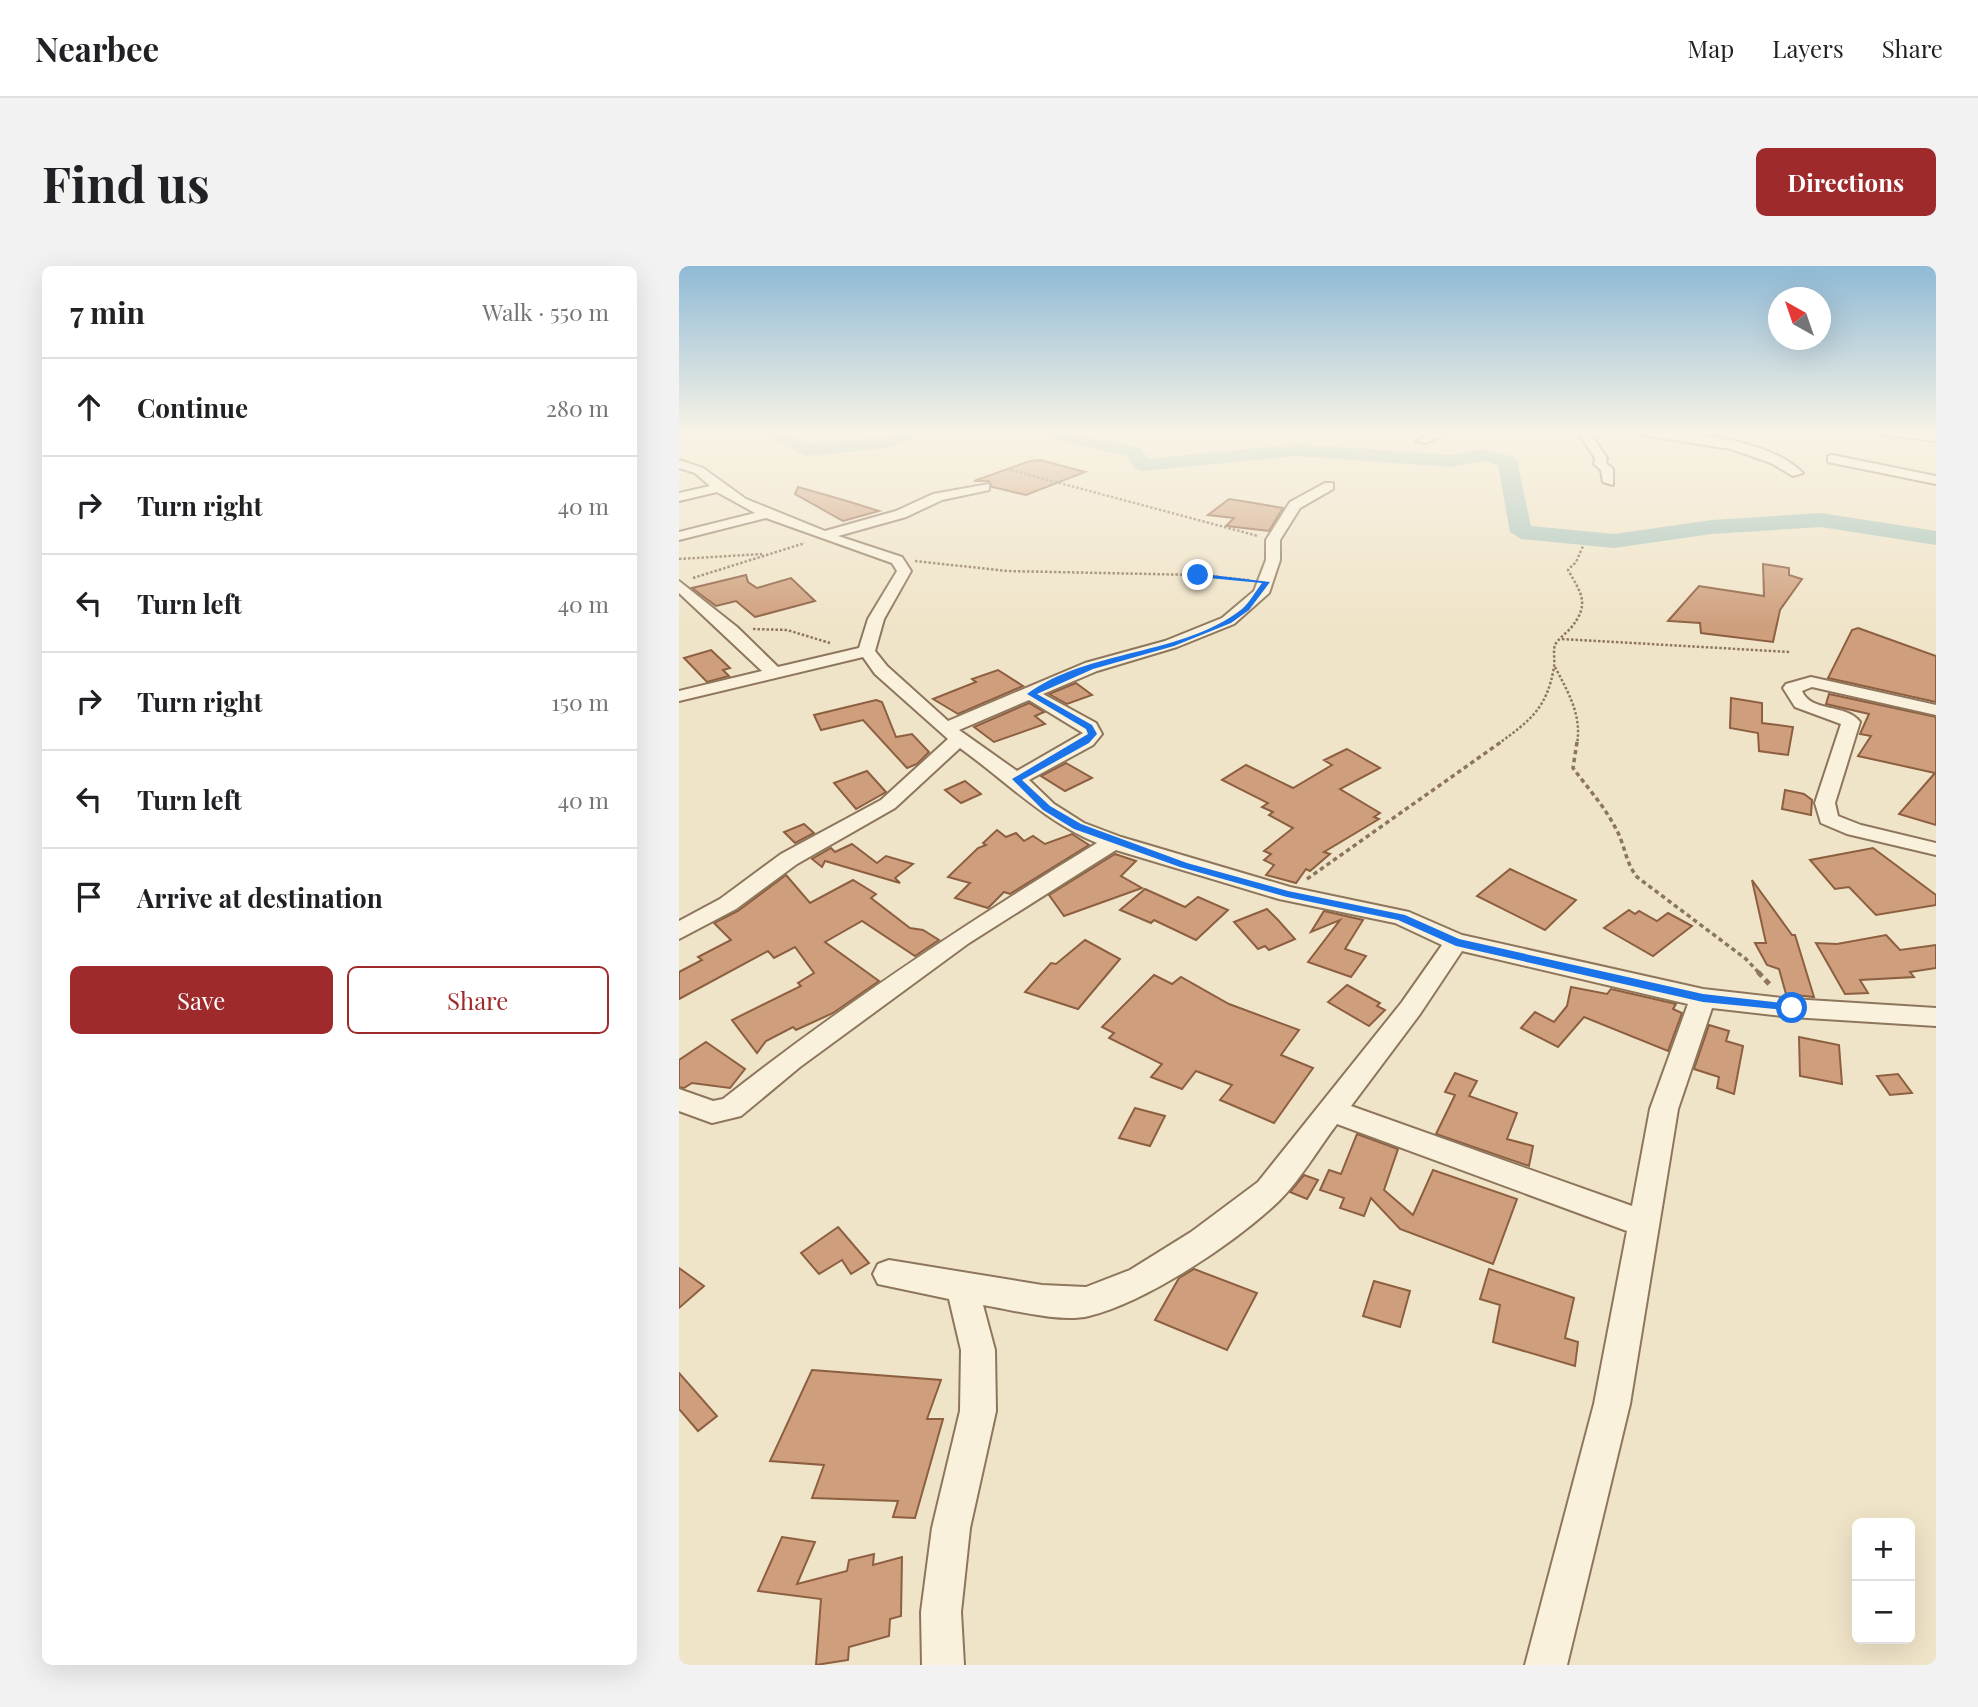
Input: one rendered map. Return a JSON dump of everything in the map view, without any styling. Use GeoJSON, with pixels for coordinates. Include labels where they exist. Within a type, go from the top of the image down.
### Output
{"type":"FeatureCollection","features":[{"type":"Feature","properties":{"kind":"street"},"geometry":{"type":"LineString","coordinates":[[733,496],[767,514],[824,537],[897,559],[904,571],[875,618],[862,652]]}},
{"type":"Feature","properties":{"kind":"street"},"geometry":{"type":"LineString","coordinates":[[824,537],[901,514],[941,496]]}},
{"type":"Feature","properties":{"kind":"street"},"geometry":{"type":"LineString","coordinates":[[679,931],[728,904],[789,859],[888,804],[953,734],[1091,667],[1171,644],[1228,621],[1247,609],[1266,582],[1273,560],[1273,540],[1295,505],[1310,496]]}},
{"type":"Feature","properties":{"kind":"street"},"geometry":{"type":"LineString","coordinates":[[679,536],[767,514]]}},
{"type":"Feature","properties":{"kind":"street"},"geometry":{"type":"LineString","coordinates":[[685,582],[775,674]]}},
{"type":"Feature","properties":{"kind":"street"},"geometry":{"type":"LineString","coordinates":[[679,696],[862,652]]}},
{"type":"Feature","properties":{"kind":"street"},"geometry":{"type":"LineString","coordinates":[[862,652],[953,734],[1016,779],[1047,808],[1077,827],[1113,842],[1287,894],[1401,917],[1456,942],[1703,998],[1792,1008],[1936,1017]]}},
{"type":"Feature","properties":{"kind":"street"},"geometry":{"type":"LineString","coordinates":[[1936,710],[1811,682],[1792,688],[1794,697],[1801,704],[1851,722],[1825,803],[1828,819],[1854,830],[1936,849]]}},
{"type":"Feature","properties":{"kind":"street"},"geometry":{"type":"LineString","coordinates":[[1016,779],[1086,741],[1093,734],[1089,727],[1031,694]]}},
{"type":"Feature","properties":{"kind":"street"},"geometry":{"type":"LineString","coordinates":[[679,1100],[712,1112],[731,1108],[791,1060],[961,937],[1113,842]]}},
{"type":"Feature","properties":{"kind":"street"},"geometry":{"type":"LineString","coordinates":[[889,1274],[963,1289],[1042,1300],[1087,1302],[1141,1280],[1202,1242],[1269,1191],[1411,1008],[1456,942]]}},
{"type":"Feature","properties":{"kind":"street"},"geometry":{"type":"LineString","coordinates":[[1546,1665],[1612,1404],[1664,1109],[1703,998]]}},
{"type":"Feature","properties":{"kind":"street"},"geometry":{"type":"LineString","coordinates":[[1332,1111],[1644,1224]]}},
{"type":"Feature","properties":{"kind":"street"},"geometry":{"type":"LineString","coordinates":[[943,1665],[941,1612],[951,1528],[978,1410],[978,1350],[963,1289]]}},
{"type":"Feature","properties":{"kind":"path"},"geometry":{"type":"LineString","coordinates":[[1109,496],[1273,540]]}},
{"type":"Feature","properties":{"kind":"path"},"geometry":{"type":"LineString","coordinates":[[685,582],[824,537]]}},
{"type":"Feature","properties":{"kind":"path"},"geometry":{"type":"LineString","coordinates":[[1287,894],[1527,723],[1539,711],[1546,697],[1554,666],[1555,645],[1579,621],[1583,608],[1577,581],[1568,573],[1583,546]]}},
{"type":"Feature","properties":{"kind":"path"},"geometry":{"type":"LineString","coordinates":[[679,559],[769,554]]}},
{"type":"Feature","properties":{"kind":"path"},"geometry":{"type":"LineString","coordinates":[[897,559],[1007,570],[1198,575],[1266,582]]}},
{"type":"Feature","properties":{"kind":"path"},"geometry":{"type":"LineString","coordinates":[[731,630],[786,630],[862,652]]}},
{"type":"Feature","properties":{"kind":"path"},"geometry":{"type":"LineString","coordinates":[[1561,639],[1790,652]]}},
{"type":"Feature","properties":{"kind":"path"},"geometry":{"type":"LineString","coordinates":[[1554,666],[1570,696],[1580,726],[1573,768],[1621,837],[1628,853],[1627,865],[1637,877],[1746,958],[1792,1008]]}},
{"type":"Feature","properties":{"kind":"building"},"geometry":{"type":"Polygon","coordinates":[[[799,496],[829,496],[879,511],[843,521],[799,496]]]}},
{"type":"Feature","properties":{"kind":"building"},"geometry":{"type":"Polygon","coordinates":[[[1229,499],[1283,508],[1269,531],[1226,526],[1234,518],[1208,515],[1229,499]]]}},
{"type":"Feature","properties":{"kind":"building"},"geometry":{"type":"Polygon","coordinates":[[[1763,564],[1789,568],[1789,575],[1802,579],[1780,610],[1773,642],[1701,633],[1700,623],[1668,621],[1699,586],[1764,596],[1763,564]]]}},
{"type":"Feature","properties":{"kind":"building"},"geometry":{"type":"Polygon","coordinates":[[[746,575],[748,582],[757,588],[791,578],[815,601],[755,617],[736,601],[716,606],[692,588],[746,575]]]}},
{"type":"Feature","properties":{"kind":"building"},"geometry":{"type":"Polygon","coordinates":[[[1858,628],[1936,656],[1936,702],[1828,678],[1852,630],[1858,628]]]}},
{"type":"Feature","properties":{"kind":"building"},"geometry":{"type":"Polygon","coordinates":[[[711,650],[730,668],[723,670],[729,676],[707,682],[684,658],[711,650]]]}},
{"type":"Feature","properties":{"kind":"building"},"geometry":{"type":"Polygon","coordinates":[[[998,670],[1023,686],[958,714],[933,699],[976,682],[972,679],[998,670]]]}},
{"type":"Feature","properties":{"kind":"building"},"geometry":{"type":"Polygon","coordinates":[[[1076,683],[1092,695],[1067,704],[1049,694],[1076,683]]]}},
{"type":"Feature","properties":{"kind":"building"},"geometry":{"type":"Polygon","coordinates":[[[1829,694],[1936,717],[1936,825],[1899,814],[1935,773],[1858,756],[1871,736],[1860,734],[1869,714],[1826,704],[1829,694]]]}},
{"type":"Feature","properties":{"kind":"building"},"geometry":{"type":"Polygon","coordinates":[[[1731,698],[1762,703],[1762,723],[1793,727],[1788,755],[1759,751],[1758,733],[1730,728],[1731,698]]]}},
{"type":"Feature","properties":{"kind":"building"},"geometry":{"type":"Polygon","coordinates":[[[876,700],[882,702],[896,737],[912,734],[929,752],[917,764],[907,768],[863,720],[821,730],[814,715],[876,700]]]}},
{"type":"Feature","properties":{"kind":"building"},"geometry":{"type":"Polygon","coordinates":[[[1029,703],[1044,712],[1035,716],[1045,724],[994,742],[974,727],[1029,703]]]}},
{"type":"Feature","properties":{"kind":"building"},"geometry":{"type":"Polygon","coordinates":[[[1347,749],[1380,768],[1340,789],[1380,813],[1374,817],[1379,819],[1324,852],[1330,854],[1310,871],[1306,869],[1296,883],[1266,875],[1274,865],[1264,860],[1271,854],[1264,851],[1293,828],[1269,815],[1273,812],[1262,807],[1268,803],[1222,780],[1246,765],[1293,788],[1332,765],[1324,760],[1347,749]]]}},
{"type":"Feature","properties":{"kind":"building"},"geometry":{"type":"Polygon","coordinates":[[[1066,763],[1092,778],[1065,791],[1041,776],[1066,763]]]}},
{"type":"Feature","properties":{"kind":"building"},"geometry":{"type":"Polygon","coordinates":[[[867,771],[886,792],[856,809],[834,783],[867,771]]]}},
{"type":"Feature","properties":{"kind":"building"},"geometry":{"type":"Polygon","coordinates":[[[965,781],[981,794],[961,803],[945,790],[965,781]]]}},
{"type":"Feature","properties":{"kind":"building"},"geometry":{"type":"Polygon","coordinates":[[[1785,790],[1804,794],[1812,800],[1811,815],[1782,809],[1785,790]]]}},
{"type":"Feature","properties":{"kind":"building"},"geometry":{"type":"Polygon","coordinates":[[[804,824],[814,833],[795,843],[784,832],[804,824]]]}},
{"type":"Feature","properties":{"kind":"building"},"geometry":{"type":"Polygon","coordinates":[[[997,830],[1006,837],[1016,833],[1024,841],[1033,836],[1045,844],[1072,834],[1089,845],[1010,894],[1004,892],[988,908],[955,898],[970,883],[948,877],[978,848],[986,845],[983,843],[997,830]]]}},
{"type":"Feature","properties":{"kind":"building"},"geometry":{"type":"Polygon","coordinates":[[[852,844],[877,863],[886,856],[913,864],[895,878],[900,883],[825,861],[822,867],[812,859],[831,848],[835,852],[852,844]]]}},
{"type":"Feature","properties":{"kind":"building"},"geometry":{"type":"Polygon","coordinates":[[[1873,848],[1936,895],[1936,905],[1876,915],[1849,887],[1835,889],[1810,860],[1873,848]]]}},
{"type":"Feature","properties":{"kind":"building"},"geometry":{"type":"Polygon","coordinates":[[[1115,854],[1136,861],[1121,876],[1142,888],[1064,916],[1049,895],[1115,854]]]}},
{"type":"Feature","properties":{"kind":"building"},"geometry":{"type":"Polygon","coordinates":[[[1510,869],[1576,900],[1545,930],[1477,896],[1510,869]]]}},
{"type":"Feature","properties":{"kind":"building"},"geometry":{"type":"Polygon","coordinates":[[[786,875],[810,903],[853,880],[876,894],[871,898],[910,928],[923,930],[939,940],[915,956],[862,921],[825,942],[879,981],[833,1013],[796,1030],[793,1027],[766,1041],[757,1053],[732,1020],[801,986],[798,983],[814,973],[795,947],[774,958],[768,951],[679,999],[679,972],[702,960],[698,957],[731,940],[714,923],[738,911],[786,875]]]}},
{"type":"Feature","properties":{"kind":"building"},"geometry":{"type":"Polygon","coordinates":[[[1752,880],[1792,935],[1795,935],[1814,997],[1786,994],[1779,969],[1767,965],[1755,943],[1766,943],[1752,880]]]}},
{"type":"Feature","properties":{"kind":"building"},"geometry":{"type":"Polygon","coordinates":[[[1145,889],[1185,907],[1198,897],[1228,910],[1196,940],[1154,920],[1151,923],[1120,910],[1145,889]]]}},
{"type":"Feature","properties":{"kind":"building"},"geometry":{"type":"Polygon","coordinates":[[[1267,909],[1295,939],[1269,950],[1265,946],[1258,949],[1234,922],[1267,909]]]}},
{"type":"Feature","properties":{"kind":"building"},"geometry":{"type":"Polygon","coordinates":[[[1629,910],[1635,914],[1639,911],[1657,921],[1668,913],[1692,926],[1653,956],[1604,928],[1629,910]]]}},
{"type":"Feature","properties":{"kind":"building"},"geometry":{"type":"Polygon","coordinates":[[[1324,911],[1363,920],[1345,949],[1366,956],[1351,977],[1308,962],[1340,920],[1311,932],[1324,911]]]}},
{"type":"Feature","properties":{"kind":"building"},"geometry":{"type":"Polygon","coordinates":[[[1886,935],[1900,950],[1936,945],[1936,968],[1910,972],[1914,977],[1860,980],[1868,993],[1845,994],[1816,943],[1837,944],[1886,935]]]}},
{"type":"Feature","properties":{"kind":"building"},"geometry":{"type":"Polygon","coordinates":[[[1085,940],[1120,959],[1078,1009],[1025,992],[1051,963],[1056,964],[1085,940]]]}},
{"type":"Feature","properties":{"kind":"building"},"geometry":{"type":"Polygon","coordinates":[[[1154,975],[1172,984],[1181,977],[1229,1004],[1299,1030],[1281,1055],[1313,1068],[1274,1123],[1220,1100],[1232,1085],[1196,1071],[1182,1089],[1151,1077],[1162,1064],[1109,1038],[1114,1033],[1102,1027],[1154,975]]]}},
{"type":"Feature","properties":{"kind":"building"},"geometry":{"type":"Polygon","coordinates":[[[1347,985],[1380,1003],[1377,1006],[1385,1010],[1369,1026],[1328,1002],[1347,985]]]}},
{"type":"Feature","properties":{"kind":"building"},"geometry":{"type":"Polygon","coordinates":[[[1571,987],[1607,994],[1611,989],[1676,1004],[1673,1009],[1682,1013],[1668,1051],[1584,1017],[1558,1047],[1521,1028],[1535,1012],[1554,1022],[1567,1006],[1571,987]]]}},
{"type":"Feature","properties":{"kind":"building"},"geometry":{"type":"Polygon","coordinates":[[[1709,1025],[1729,1031],[1726,1041],[1743,1046],[1734,1094],[1717,1088],[1719,1077],[1694,1069],[1709,1025]]]}},
{"type":"Feature","properties":{"kind":"building"},"geometry":{"type":"Polygon","coordinates":[[[1799,1037],[1839,1045],[1842,1084],[1800,1076],[1799,1037]]]}},
{"type":"Feature","properties":{"kind":"building"},"geometry":{"type":"Polygon","coordinates":[[[706,1042],[745,1069],[730,1088],[692,1083],[684,1088],[679,1087],[679,1060],[706,1042]]]}},
{"type":"Feature","properties":{"kind":"building"},"geometry":{"type":"Polygon","coordinates":[[[1455,1073],[1477,1081],[1469,1096],[1517,1113],[1507,1139],[1533,1146],[1529,1166],[1436,1134],[1455,1095],[1445,1092],[1455,1073]]]}},
{"type":"Feature","properties":{"kind":"building"},"geometry":{"type":"Polygon","coordinates":[[[1898,1074],[1912,1093],[1890,1095],[1877,1076],[1898,1074]]]}},
{"type":"Feature","properties":{"kind":"building"},"geometry":{"type":"Polygon","coordinates":[[[1135,1108],[1165,1116],[1150,1146],[1119,1138],[1135,1108]]]}},
{"type":"Feature","properties":{"kind":"building"},"geometry":{"type":"Polygon","coordinates":[[[1357,1134],[1398,1149],[1384,1190],[1413,1215],[1433,1170],[1517,1199],[1493,1264],[1400,1229],[1371,1198],[1364,1216],[1340,1208],[1344,1198],[1320,1190],[1329,1170],[1341,1174],[1357,1134]]]}},
{"type":"Feature","properties":{"kind":"building"},"geometry":{"type":"Polygon","coordinates":[[[1304,1175],[1318,1180],[1307,1199],[1290,1192],[1304,1175]]]}},
{"type":"Feature","properties":{"kind":"building"},"geometry":{"type":"Polygon","coordinates":[[[838,1227],[869,1263],[851,1274],[842,1260],[819,1274],[801,1253],[838,1227]]]}},
{"type":"Feature","properties":{"kind":"building"},"geometry":{"type":"Polygon","coordinates":[[[679,1268],[704,1286],[679,1308],[679,1268]]]}},
{"type":"Feature","properties":{"kind":"building"},"geometry":{"type":"Polygon","coordinates":[[[1194,1269],[1257,1293],[1227,1350],[1155,1320],[1179,1278],[1194,1269]]]}},
{"type":"Feature","properties":{"kind":"building"},"geometry":{"type":"Polygon","coordinates":[[[1489,1269],[1574,1298],[1565,1338],[1578,1342],[1575,1366],[1493,1342],[1500,1305],[1480,1299],[1489,1269]]]}},
{"type":"Feature","properties":{"kind":"building"},"geometry":{"type":"Polygon","coordinates":[[[1374,1281],[1410,1291],[1400,1327],[1363,1316],[1374,1281]]]}},
{"type":"Feature","properties":{"kind":"building"},"geometry":{"type":"Polygon","coordinates":[[[812,1370],[941,1380],[927,1419],[943,1419],[915,1518],[893,1517],[898,1501],[812,1498],[824,1465],[770,1461],[812,1370]]]}},
{"type":"Feature","properties":{"kind":"building"},"geometry":{"type":"Polygon","coordinates":[[[679,1373],[717,1416],[698,1431],[679,1409],[679,1373]]]}},
{"type":"Feature","properties":{"kind":"building"},"geometry":{"type":"Polygon","coordinates":[[[782,1537],[815,1542],[797,1584],[847,1571],[849,1560],[874,1554],[873,1565],[902,1557],[901,1616],[890,1619],[889,1636],[849,1647],[848,1660],[816,1665],[821,1599],[758,1591],[782,1537]]]}},
{"type":"Feature","properties":{"kind":"waterway"},"geometry":{"type":"LineString","coordinates":[[1514,496],[1521,532],[1614,541],[1712,527],[1821,520],[1936,538]]}},
{"type":"Feature","properties":{"kind":"route"},"geometry":{"type":"LineString","coordinates":[[1198,575],[1266,582],[1261,593],[1247,609],[1228,621],[1171,644],[1091,667],[1031,694],[1089,727],[1093,734],[1086,741],[1016,779],[1047,808],[1077,827],[1113,842],[1287,894],[1344,903],[1401,917],[1456,942],[1703,998],[1792,1008]]}}]}
